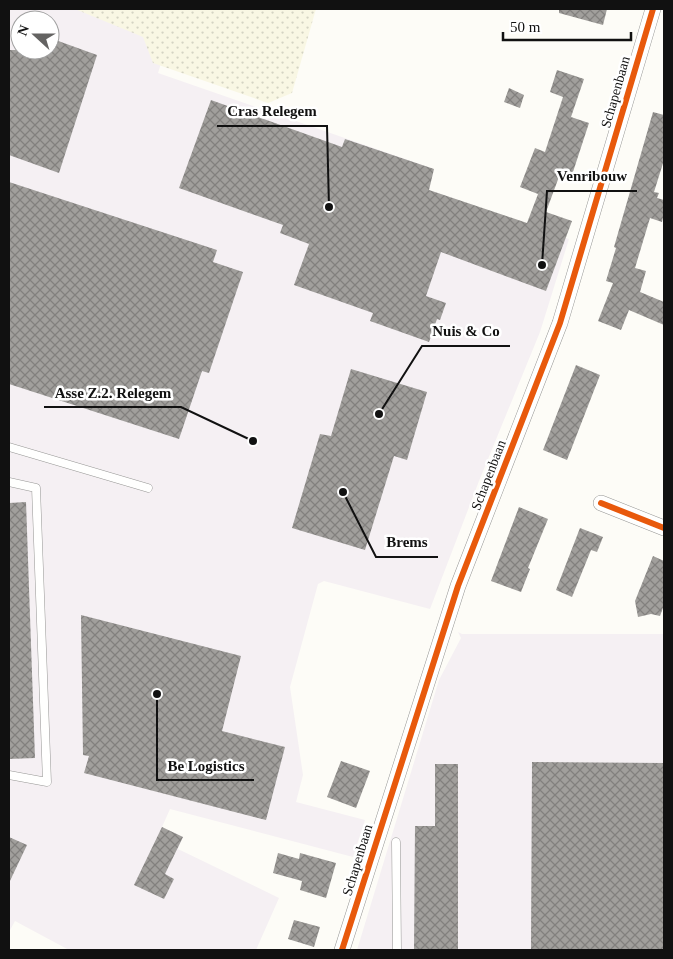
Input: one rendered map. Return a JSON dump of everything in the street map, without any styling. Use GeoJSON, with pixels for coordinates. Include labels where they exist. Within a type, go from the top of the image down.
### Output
{"type":"FeatureCollection","features":[{"type":"Feature","properties":{"kind":"street","name":"Schapenbaan"},"geometry":{"type":"LineString","coordinates":[[342,950],[458,586],[560,323],[653,9]]}},
{"type":"Feature","properties":{"kind":"street"},"geometry":{"type":"LineString","coordinates":[[601,503],[664,528]]}},
{"type":"Feature","properties":{"kind":"lane"},"geometry":{"type":"LineString","coordinates":[[9,447],[148,488]]}},
{"type":"Feature","properties":{"kind":"lane"},"geometry":{"type":"LineString","coordinates":[[9,482],[36,488],[47,782],[9,775]]}},
{"type":"Feature","properties":{"kind":"lane"},"geometry":{"type":"LineString","coordinates":[[396,842],[396,950]]}},
{"type":"Feature","properties":{"kind":"shaded area"},"geometry":{"type":"Polygon","coordinates":[[[9,9],[95,9],[170,34],[158,73],[434,169],[429,190],[569,239],[540,332],[479,481],[430,609],[324,581],[318,584],[290,687],[303,775],[296,802],[365,820],[353,857],[170,809],[162,827],[183,837],[178,849],[279,898],[256,950],[69,950],[15,921],[9,932],[9,9]]]}},
{"type":"Feature","properties":{"kind":"shaded area"},"geometry":{"type":"Polygon","coordinates":[[[75,9],[316,9],[292,93],[268,103],[153,63],[143,37],[75,9]]]}},
{"type":"Feature","properties":{"kind":"shaded area"},"geometry":{"type":"Polygon","coordinates":[[[458,632],[462,634],[664,634],[664,950],[357,950],[439,680],[461,638],[458,632]]]}},
{"type":"Feature","properties":{"kind":"building"},"geometry":{"type":"Polygon","coordinates":[[[559,9],[607,9],[603,25],[559,13],[559,9]]]}},
{"type":"Feature","properties":{"kind":"building"},"geometry":{"type":"Polygon","coordinates":[[[60,42],[97,55],[59,173],[9,155],[9,50],[10,60],[60,60],[60,42]]]}},
{"type":"Feature","properties":{"kind":"building"},"geometry":{"type":"Polygon","coordinates":[[[557,70],[584,79],[571,117],[589,123],[571,178],[560,174],[546,212],[572,221],[546,291],[441,252],[426,296],[446,303],[440,320],[437,319],[429,342],[370,321],[373,313],[294,285],[309,244],[280,233],[283,225],[179,188],[211,100],[342,147],[345,139],[434,169],[429,190],[527,223],[538,194],[520,187],[535,148],[545,152],[563,97],[550,92],[557,70]]]}},
{"type":"Feature","properties":{"kind":"building"},"geometry":{"type":"Polygon","coordinates":[[[509,88],[524,95],[520,108],[504,102],[509,88]]]}},
{"type":"Feature","properties":{"kind":"building"},"geometry":{"type":"Polygon","coordinates":[[[653,112],[664,115],[664,160],[654,192],[659,193],[657,198],[664,200],[664,213],[662,222],[650,218],[635,268],[646,271],[640,292],[664,302],[664,325],[629,310],[621,330],[598,321],[613,283],[606,281],[653,112]]]}},
{"type":"Feature","properties":{"kind":"building"},"geometry":{"type":"Polygon","coordinates":[[[9,182],[217,250],[213,262],[243,272],[209,373],[202,371],[179,439],[9,384],[9,182]]]}},
{"type":"Feature","properties":{"kind":"building"},"geometry":{"type":"Polygon","coordinates":[[[576,365],[600,375],[567,460],[543,450],[576,365]]]}},
{"type":"Feature","properties":{"kind":"building"},"geometry":{"type":"Polygon","coordinates":[[[351,369],[427,392],[407,460],[394,456],[365,550],[292,528],[320,434],[331,436],[351,369]]]}},
{"type":"Feature","properties":{"kind":"building"},"geometry":{"type":"Polygon","coordinates":[[[26,502],[35,758],[9,759],[9,503],[26,502]]]}},
{"type":"Feature","properties":{"kind":"building"},"geometry":{"type":"Polygon","coordinates":[[[519,507],[548,519],[528,568],[530,569],[521,592],[491,581],[519,507]]]}},
{"type":"Feature","properties":{"kind":"building"},"geometry":{"type":"Polygon","coordinates":[[[580,528],[603,537],[597,552],[591,550],[572,597],[556,590],[580,528]]]}},
{"type":"Feature","properties":{"kind":"building"},"geometry":{"type":"Polygon","coordinates":[[[653,556],[664,561],[664,605],[660,616],[651,614],[638,617],[635,601],[653,556]]]}},
{"type":"Feature","properties":{"kind":"building"},"geometry":{"type":"Polygon","coordinates":[[[81,615],[241,656],[222,731],[285,747],[266,820],[84,773],[89,756],[83,755],[81,615]]]}},
{"type":"Feature","properties":{"kind":"building"},"geometry":{"type":"Polygon","coordinates":[[[341,761],[370,771],[356,808],[327,797],[341,761]]]}},
{"type":"Feature","properties":{"kind":"building"},"geometry":{"type":"Polygon","coordinates":[[[532,762],[664,763],[664,950],[531,950],[532,762]]]}},
{"type":"Feature","properties":{"kind":"building"},"geometry":{"type":"Polygon","coordinates":[[[435,764],[458,764],[458,950],[414,950],[415,826],[435,826],[435,764]]]}},
{"type":"Feature","properties":{"kind":"building"},"geometry":{"type":"Polygon","coordinates":[[[162,827],[183,837],[165,874],[174,879],[164,899],[134,885],[162,827]]]}},
{"type":"Feature","properties":{"kind":"building"},"geometry":{"type":"Polygon","coordinates":[[[9,837],[27,845],[9,883],[9,837]]]}},
{"type":"Feature","properties":{"kind":"building"},"geometry":{"type":"Polygon","coordinates":[[[278,853],[299,859],[300,853],[336,863],[326,898],[300,890],[302,881],[273,873],[278,853]]]}},
{"type":"Feature","properties":{"kind":"building"},"geometry":{"type":"Polygon","coordinates":[[[294,920],[320,927],[314,947],[288,939],[294,920]]]}},
{"type":"Feature","properties":{"kind":"cycle path"},"geometry":{"type":"LineString","coordinates":[[342,950],[458,586],[560,323],[653,9]]}},
{"type":"Feature","properties":{"kind":"cycle path"},"geometry":{"type":"LineString","coordinates":[[601,503],[664,528]]}},
{"type":"Feature","properties":{"kind":"place","name":"Cras Relegem"},"geometry":{"type":"Point","coordinates":[329,207]}},
{"type":"Feature","properties":{"kind":"place","name":"Venribouw"},"geometry":{"type":"Point","coordinates":[542,265]}},
{"type":"Feature","properties":{"kind":"place","name":"Nuis & Co"},"geometry":{"type":"Point","coordinates":[379,414]}},
{"type":"Feature","properties":{"kind":"place","name":"Asse Z.2. Relegem"},"geometry":{"type":"Point","coordinates":[253,441]}},
{"type":"Feature","properties":{"kind":"place","name":"Brems"},"geometry":{"type":"Point","coordinates":[343,492]}},
{"type":"Feature","properties":{"kind":"place","name":"Be Logistics"},"geometry":{"type":"Point","coordinates":[157,694]}}]}
